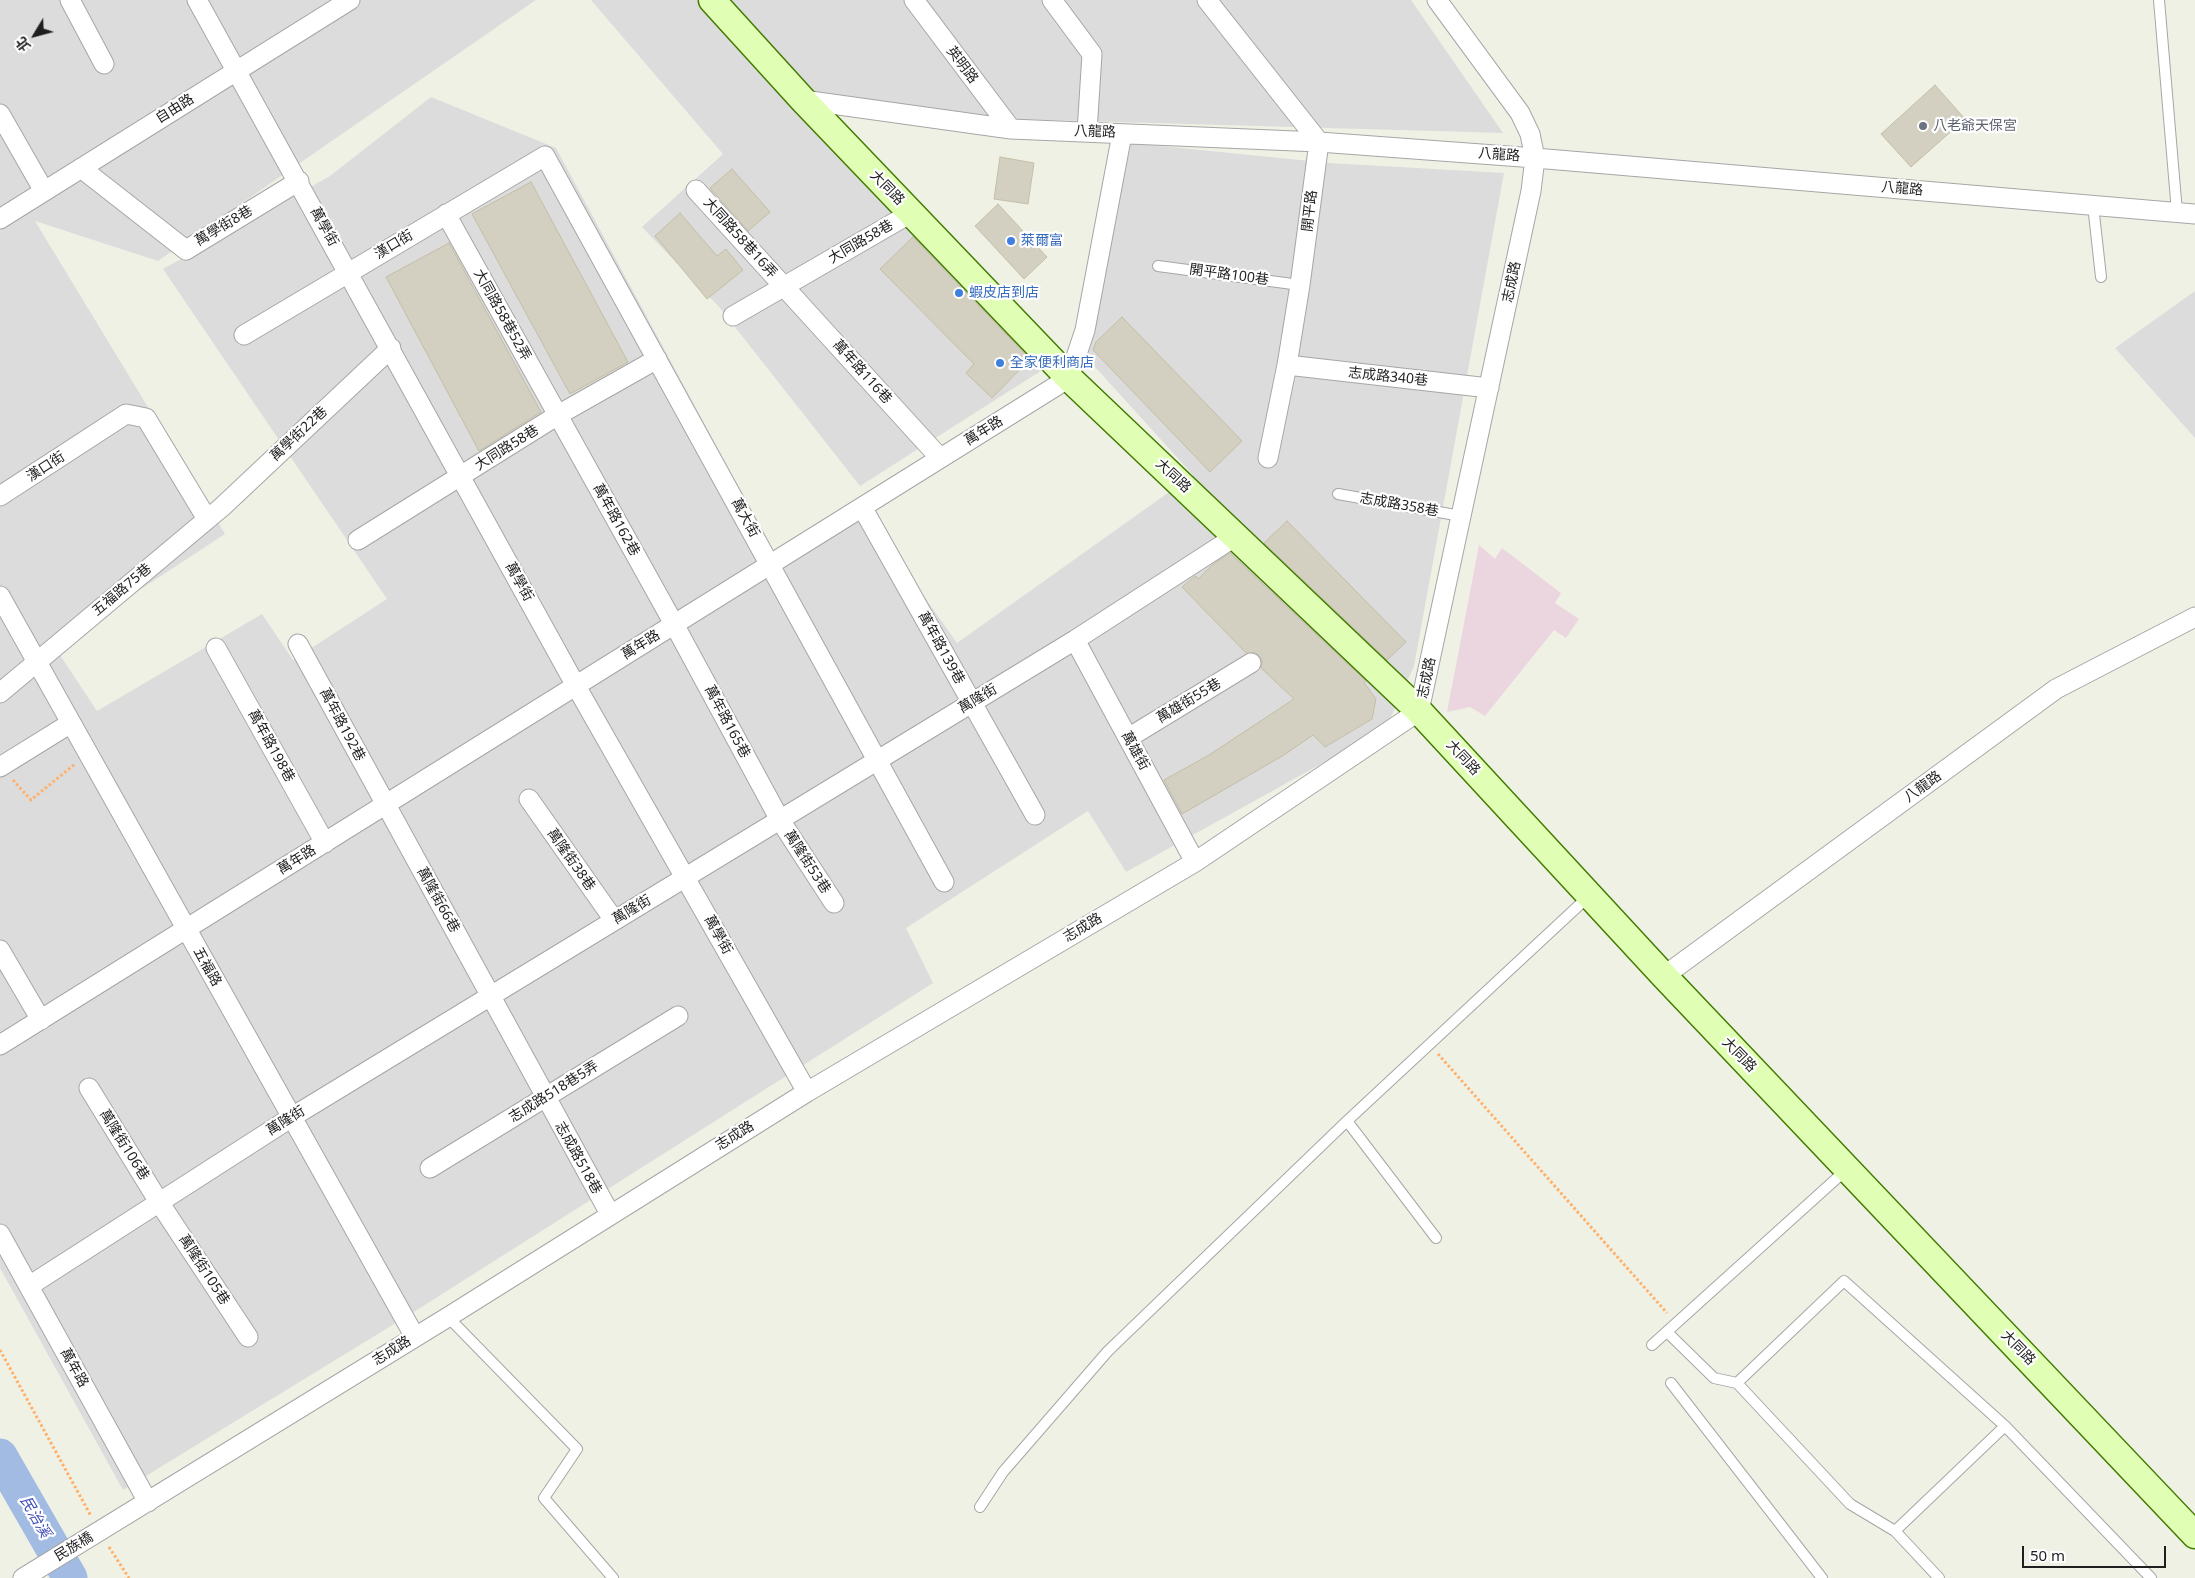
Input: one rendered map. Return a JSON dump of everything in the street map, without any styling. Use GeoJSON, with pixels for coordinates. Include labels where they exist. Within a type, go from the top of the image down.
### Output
{"type":"FeatureCollection","features":[{"type":"Feature","properties":{"kind":"main road","name":"大同路"},"geometry":{"type":"LineString","coordinates":[[712,0],[803,100],[1070,378],[1420,711],[1589,896],[1847,1169],[2191,1523]]}},
{"type":"Feature","properties":{"kind":"street"},"geometry":{"type":"LineString","coordinates":[[70,0],[104,64]]}},
{"type":"Feature","properties":{"kind":"street","name":"萬學街"},"geometry":{"type":"LineString","coordinates":[[197,0],[238,70],[576,686],[807,1092]]}},
{"type":"Feature","properties":{"kind":"street","name":"英明路"},"geometry":{"type":"LineString","coordinates":[[914,0],[1011,130]]}},
{"type":"Feature","properties":{"kind":"street"},"geometry":{"type":"LineString","coordinates":[[1052,0],[1092,54],[1087,132]]}},
{"type":"Feature","properties":{"kind":"street"},"geometry":{"type":"LineString","coordinates":[[1207,0],[1319,142]]}},
{"type":"Feature","properties":{"kind":"street","name":"志成路"},"geometry":{"type":"LineString","coordinates":[[99,1532],[448,1317],[807,1092],[1195,862],[1420,711],[1531,191],[1535,158],[1530,134],[1520,113],[1437,0]]}},
{"type":"Feature","properties":{"kind":"street","name":"自由路"},"geometry":{"type":"LineString","coordinates":[[0,218],[238,70],[338,3]]}},
{"type":"Feature","properties":{"kind":"street","name":"八龍路"},"geometry":{"type":"LineString","coordinates":[[803,100],[1011,130],[1319,142],[1535,158],[2186,213]]}},
{"type":"Feature","properties":{"kind":"street"},"geometry":{"type":"LineString","coordinates":[[0,114],[44,191]]}},
{"type":"Feature","properties":{"kind":"street"},"geometry":{"type":"LineString","coordinates":[[1070,378],[1085,330],[1122,134]]}},
{"type":"Feature","properties":{"kind":"street","name":"開平路"},"geometry":{"type":"LineString","coordinates":[[1268,458],[1287,365],[1300,285],[1319,142]]}},
{"type":"Feature","properties":{"kind":"street","name":"漢口街"},"geometry":{"type":"LineString","coordinates":[[244,335],[545,156]]}},
{"type":"Feature","properties":{"kind":"street","name":"萬大街"},"geometry":{"type":"LineString","coordinates":[[545,156],[944,882]]}},
{"type":"Feature","properties":{"kind":"street","name":"萬學街8巷"},"geometry":{"type":"LineString","coordinates":[[81,168],[186,250],[299,181]]}},
{"type":"Feature","properties":{"kind":"street","name":"大同路58巷16弄"},"geometry":{"type":"LineString","coordinates":[[696,190],[784,286]]}},
{"type":"Feature","properties":{"kind":"street","name":"大同路58巷"},"geometry":{"type":"LineString","coordinates":[[733,316],[911,213]]}},
{"type":"Feature","properties":{"kind":"street","name":"大同路58巷52弄"},"geometry":{"type":"LineString","coordinates":[[446,214],[558,415]]}},
{"type":"Feature","properties":{"kind":"street","name":"萬年路116巷"},"geometry":{"type":"LineString","coordinates":[[784,286],[940,458]]}},
{"type":"Feature","properties":{"kind":"street","name":"萬學街22巷"},"geometry":{"type":"LineString","coordinates":[[207,519],[391,348]]}},
{"type":"Feature","properties":{"kind":"street","name":"大同路58巷"},"geometry":{"type":"LineString","coordinates":[[358,540],[558,415],[657,359]]}},
{"type":"Feature","properties":{"kind":"street","name":"志成路340巷"},"geometry":{"type":"LineString","coordinates":[[1287,365],[1489,388]]}},
{"type":"Feature","properties":{"kind":"street","name":"萬年路"},"geometry":{"type":"LineString","coordinates":[[0,1045],[1070,378]]}},
{"type":"Feature","properties":{"kind":"street","name":"漢口街"},"geometry":{"type":"LineString","coordinates":[[0,496],[126,414],[146,418],[207,519]]}},
{"type":"Feature","properties":{"kind":"street","name":"萬年路162巷"},"geometry":{"type":"LineString","coordinates":[[558,415],[674,624]]}},
{"type":"Feature","properties":{"kind":"street","name":"萬年路139巷"},"geometry":{"type":"LineString","coordinates":[[862,507],[1035,815]]}},
{"type":"Feature","properties":{"kind":"street","name":"五福路75巷"},"geometry":{"type":"LineString","coordinates":[[0,693],[207,519]]}},
{"type":"Feature","properties":{"kind":"street","name":"萬隆街"},"geometry":{"type":"LineString","coordinates":[[29,1286],[292,1117],[1075,640],[1236,536]]}},
{"type":"Feature","properties":{"kind":"street","name":"五福路"},"geometry":{"type":"LineString","coordinates":[[0,596],[415,1337]]}},
{"type":"Feature","properties":{"kind":"street","name":"八龍路"},"geometry":{"type":"LineString","coordinates":[[1664,976],[2056,689],[2195,617]]}},
{"type":"Feature","properties":{"kind":"street","name":"萬年路165巷"},"geometry":{"type":"LineString","coordinates":[[674,624],[780,820]]}},
{"type":"Feature","properties":{"kind":"street","name":"萬雄街"},"geometry":{"type":"LineString","coordinates":[[1075,640],[1195,862]]}},
{"type":"Feature","properties":{"kind":"street","name":"萬年路192巷"},"geometry":{"type":"LineString","coordinates":[[298,644],[385,805]]}},
{"type":"Feature","properties":{"kind":"street","name":"萬年路198巷"},"geometry":{"type":"LineString","coordinates":[[216,648],[325,843]]}},
{"type":"Feature","properties":{"kind":"street","name":"萬雄街55巷"},"geometry":{"type":"LineString","coordinates":[[1128,738],[1251,663]]}},
{"type":"Feature","properties":{"kind":"street"},"geometry":{"type":"LineString","coordinates":[[1,767],[71,723]]}},
{"type":"Feature","properties":{"kind":"street","name":"萬隆街38巷"},"geometry":{"type":"LineString","coordinates":[[529,799],[614,920]]}},
{"type":"Feature","properties":{"kind":"street","name":"萬隆街66巷"},"geometry":{"type":"LineString","coordinates":[[385,805],[490,996]]}},
{"type":"Feature","properties":{"kind":"street","name":"萬隆街53巷"},"geometry":{"type":"LineString","coordinates":[[780,820],[834,903]]}},
{"type":"Feature","properties":{"kind":"street"},"geometry":{"type":"LineString","coordinates":[[0,950],[41,1020]]}},
{"type":"Feature","properties":{"kind":"street","name":"志成路518巷"},"geometry":{"type":"LineString","coordinates":[[490,996],[610,1214]]}},
{"type":"Feature","properties":{"kind":"street","name":"志成路518巷5弄"},"geometry":{"type":"LineString","coordinates":[[430,1168],[678,1016]]}},
{"type":"Feature","properties":{"kind":"street","name":"萬隆街106巷"},"geometry":{"type":"LineString","coordinates":[[89,1088],[159,1202]]}},
{"type":"Feature","properties":{"kind":"street","name":"萬隆街105巷"},"geometry":{"type":"LineString","coordinates":[[159,1202],[248,1337]]}},
{"type":"Feature","properties":{"kind":"street","name":"萬年路"},"geometry":{"type":"LineString","coordinates":[[0,1234],[148,1502]]}},
{"type":"Feature","properties":{"kind":"street","name":"民族橋"},"geometry":{"type":"LineString","coordinates":[[23,1578],[99,1532]]}},
{"type":"Feature","properties":{"kind":"lane"},"geometry":{"type":"LineString","coordinates":[[2160,0],[2186,213]]}},
{"type":"Feature","properties":{"kind":"lane"},"geometry":{"type":"LineString","coordinates":[[2093,205],[2101,277]]}},
{"type":"Feature","properties":{"kind":"lane","name":"開平路100巷"},"geometry":{"type":"LineString","coordinates":[[1158,266],[1300,285]]}},
{"type":"Feature","properties":{"kind":"lane","name":"志成路358巷"},"geometry":{"type":"LineString","coordinates":[[1338,494],[1461,516]]}},
{"type":"Feature","properties":{"kind":"lane"},"geometry":{"type":"LineString","coordinates":[[980,1506],[1003,1472],[1108,1351],[1347,1121],[1589,896]]}},
{"type":"Feature","properties":{"kind":"lane"},"geometry":{"type":"LineString","coordinates":[[1347,1121],[1436,1238]]}},
{"type":"Feature","properties":{"kind":"lane"},"geometry":{"type":"LineString","coordinates":[[1652,1345],[1847,1169]]}},
{"type":"Feature","properties":{"kind":"lane"},"geometry":{"type":"LineString","coordinates":[[1737,1383],[1844,1281],[2005,1426],[2151,1578]]}},
{"type":"Feature","properties":{"kind":"lane"},"geometry":{"type":"LineString","coordinates":[[448,1317],[577,1449],[544,1498],[613,1578]]}},
{"type":"Feature","properties":{"kind":"lane"},"geometry":{"type":"LineString","coordinates":[[1667,1332],[1714,1378],[1737,1383],[1850,1504],[1895,1530],[1939,1578]]}},
{"type":"Feature","properties":{"kind":"lane"},"geometry":{"type":"LineString","coordinates":[[1671,1383],[1822,1578]]}},
{"type":"Feature","properties":{"kind":"lane"},"geometry":{"type":"LineString","coordinates":[[1895,1530],[2005,1426]]}},
{"type":"Feature","properties":{"kind":"path"},"geometry":{"type":"LineString","coordinates":[[1,767],[31,800],[88,754]]}},
{"type":"Feature","properties":{"kind":"path"},"geometry":{"type":"LineString","coordinates":[[1430,1044],[1676,1323]]}},
{"type":"Feature","properties":{"kind":"path"},"geometry":{"type":"LineString","coordinates":[[0,1350],[99,1532],[129,1578]]}},
{"type":"Feature","properties":{"kind":"shaded area"},"geometry":{"type":"Polygon","coordinates":[[[0,0],[536,0],[158,261],[35,221],[225,534],[54,646],[97,711],[262,614],[293,660],[387,599],[163,269],[330,176],[431,97],[556,148],[781,566],[867,516],[957,643],[1193,475],[1086,357],[1131,143],[1330,163],[1504,173],[1414,666],[1386,728],[1126,872],[1088,811],[906,928],[933,983],[409,1315],[123,1490],[0,1268],[0,0]]]}},
{"type":"Feature","properties":{"kind":"shaded area"},"geometry":{"type":"Polygon","coordinates":[[[591,0],[1411,0],[1503,133],[802,113],[1047,367],[860,486],[720,308],[642,227],[723,154],[591,0]]]}},
{"type":"Feature","properties":{"kind":"shaded area"},"geometry":{"type":"Polygon","coordinates":[[[2195,291],[2195,438],[2115,348],[2195,291]]]}},
{"type":"Feature","properties":{"kind":"shaded area"},"geometry":{"type":"Polygon","coordinates":[[[1479,545],[1495,559],[1502,548],[1561,593],[1555,603],[1579,619],[1566,638],[1554,630],[1485,716],[1470,707],[1447,712],[1479,545]]]}},
{"type":"Feature","properties":{"kind":"building","name":"八老爺天保宮"},"geometry":{"type":"Polygon","coordinates":[[[1935,85],[1965,119],[1911,167],[1881,134],[1935,85]]]}},
{"type":"Feature","properties":{"kind":"building"},"geometry":{"type":"Polygon","coordinates":[[[1000,157],[1034,163],[1028,204],[994,199],[1000,157]]]}},
{"type":"Feature","properties":{"kind":"building"},"geometry":{"type":"Polygon","coordinates":[[[732,169],[770,212],[748,231],[710,188],[732,169]]]}},
{"type":"Feature","properties":{"kind":"building"},"geometry":{"type":"Polygon","coordinates":[[[531,182],[628,362],[570,394],[472,214],[531,182]]]}},
{"type":"Feature","properties":{"kind":"building","name":"萊爾富"},"geometry":{"type":"Polygon","coordinates":[[[998,204],[1047,257],[1024,279],[975,226],[998,204]]]}},
{"type":"Feature","properties":{"kind":"building"},"geometry":{"type":"Polygon","coordinates":[[[680,213],[717,256],[726,249],[743,270],[707,299],[655,236],[680,213]]]}},
{"type":"Feature","properties":{"kind":"building"},"geometry":{"type":"Polygon","coordinates":[[[913,237],[1030,359],[992,398],[966,373],[974,364],[880,269],[913,237]]]}},
{"type":"Feature","properties":{"kind":"building"},"geometry":{"type":"Polygon","coordinates":[[[449,243],[541,412],[479,451],[386,277],[449,243]]]}},
{"type":"Feature","properties":{"kind":"building"},"geometry":{"type":"Polygon","coordinates":[[[1122,317],[1242,441],[1210,472],[1093,350],[1096,342],[1122,317]]]}},
{"type":"Feature","properties":{"kind":"building"},"geometry":{"type":"Polygon","coordinates":[[[1287,521],[1406,642],[1387,660],[1264,543],[1287,521]]]}},
{"type":"Feature","properties":{"kind":"building"},"geometry":{"type":"Polygon","coordinates":[[[1230,553],[1366,681],[1364,683],[1376,699],[1372,719],[1325,747],[1313,735],[1284,755],[1182,814],[1164,780],[1209,755],[1294,699],[1261,668],[1262,662],[1256,653],[1246,653],[1182,587],[1196,576],[1198,579],[1212,565],[1230,553]]]}},
{"type":"Feature","properties":{"kind":"waterway","name":"民治溪"},"geometry":{"type":"LineString","coordinates":[[0,1456],[70,1578]]}},
{"type":"Feature","properties":{"kind":"place","name":"八老爺天保宮"},"geometry":{"type":"Point","coordinates":[1923,126]}},
{"type":"Feature","properties":{"kind":"place","name":"萊爾富"},"geometry":{"type":"Point","coordinates":[1011,241]}},
{"type":"Feature","properties":{"kind":"place","name":"蝦皮店到店"},"geometry":{"type":"Point","coordinates":[959,293]}},
{"type":"Feature","properties":{"kind":"place","name":"全家便利商店"},"geometry":{"type":"Point","coordinates":[1000,363]}}]}
